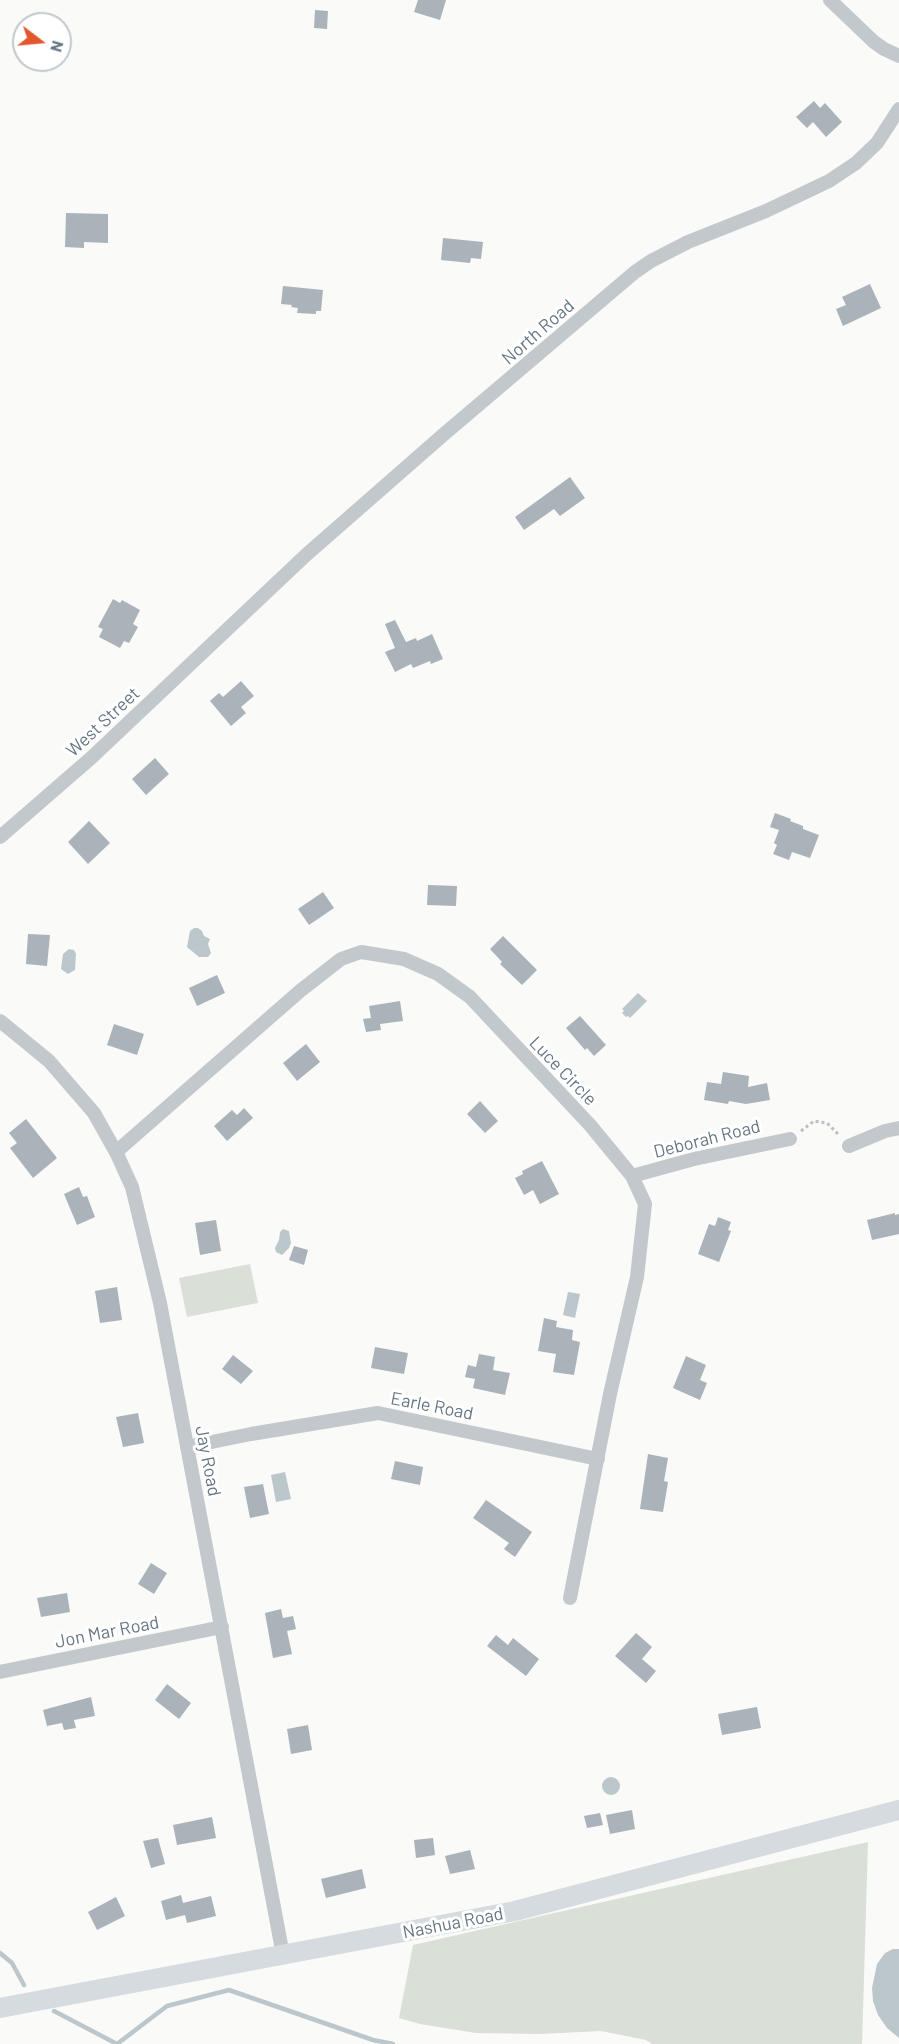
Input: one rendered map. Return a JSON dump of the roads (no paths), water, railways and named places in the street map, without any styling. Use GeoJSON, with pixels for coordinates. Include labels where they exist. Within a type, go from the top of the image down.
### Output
{"type":"FeatureCollection","features":[{"type":"Feature","properties":{"kind":"main road","name":"Nashua Road"},"geometry":{"type":"LineString","coordinates":[[0,2008],[515,1911],[899,1810]]}},
{"type":"Feature","properties":{"kind":"street"},"geometry":{"type":"LineString","coordinates":[[830,0],[874,42],[899,56]]}},
{"type":"Feature","properties":{"kind":"street","name":"North Road"},"geometry":{"type":"LineString","coordinates":[[227,629],[306,555],[634,272],[688,242],[775,207],[829,181],[856,163],[877,143],[899,109]]}},
{"type":"Feature","properties":{"kind":"street","name":"West Street"},"geometry":{"type":"LineString","coordinates":[[0,837],[91,758],[227,629]]}},
{"type":"Feature","properties":{"kind":"street","name":"Luce Circle"},"geometry":{"type":"LineString","coordinates":[[116,1152],[300,991],[341,959],[361,952],[404,959],[438,974],[470,997],[590,1125],[632,1176],[645,1204],[637,1277],[610,1394],[570,1598]]}},
{"type":"Feature","properties":{"kind":"street","name":"Jay Road"},"geometry":{"type":"LineString","coordinates":[[0,1021],[41,1054],[94,1113],[132,1187],[152,1264],[283,1955]]}},
{"type":"Feature","properties":{"kind":"street"},"geometry":{"type":"LineString","coordinates":[[849,1146],[885,1131],[899,1128]]}},
{"type":"Feature","properties":{"kind":"street","name":"Deborah Road"},"geometry":{"type":"LineString","coordinates":[[632,1176],[694,1159],[790,1138]]}},
{"type":"Feature","properties":{"kind":"street","name":"Earle Road"},"geometry":{"type":"LineString","coordinates":[[187,1447],[378,1413],[598,1459]]}},
{"type":"Feature","properties":{"kind":"street","name":"Jon Mar Road"},"geometry":{"type":"LineString","coordinates":[[0,1672],[222,1627]]}},
{"type":"Feature","properties":{"kind":"waterway"},"geometry":{"type":"LineString","coordinates":[[0,1953],[12,1963],[24,1985]]}},
{"type":"Feature","properties":{"kind":"waterway"},"geometry":{"type":"LineString","coordinates":[[54,2011],[117,2044],[167,2006],[229,1990],[373,2040],[393,2044]]}}]}
